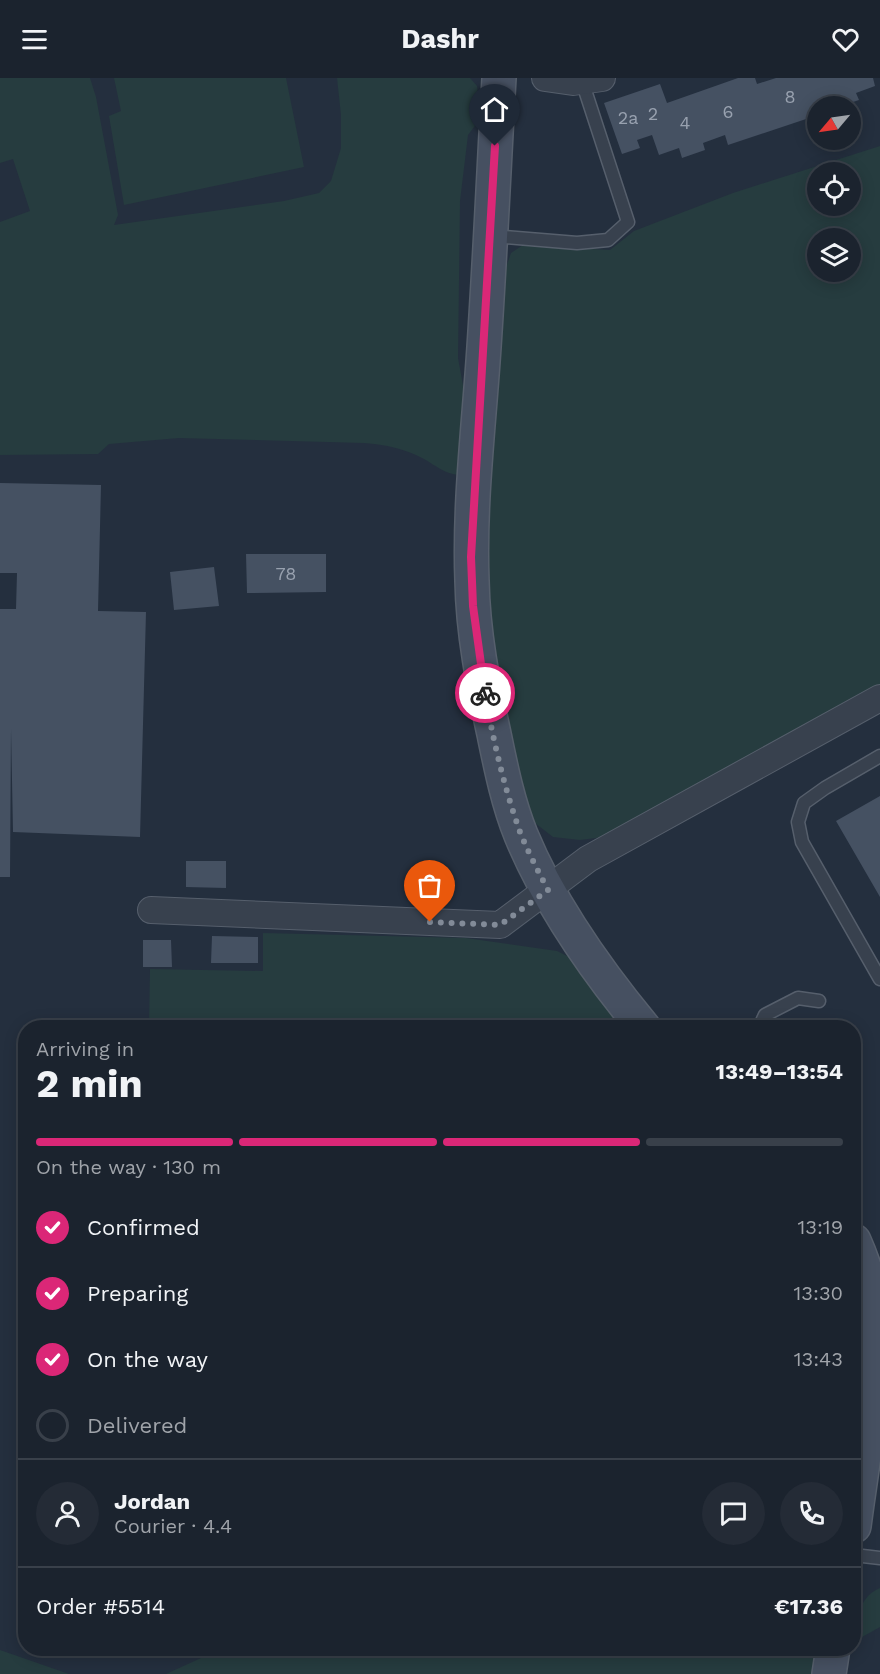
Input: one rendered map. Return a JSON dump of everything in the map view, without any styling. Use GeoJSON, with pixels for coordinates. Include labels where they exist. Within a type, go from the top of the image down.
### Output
{"type":"FeatureCollection","features":[{"type":"Feature","properties":{"kind":"street"},"geometry":{"type":"LineString","coordinates":[[499,78],[471,557],[473,606],[487,703],[503,775],[520,833],[548,890],[585,951],[638,1020]]}},
{"type":"Feature","properties":{"kind":"street"},"geometry":{"type":"LineString","coordinates":[[545,78],[573,82],[592,79]]}},
{"type":"Feature","properties":{"kind":"street"},"geometry":{"type":"LineString","coordinates":[[151,910],[500,925],[588,859],[880,698]]}},
{"type":"Feature","properties":{"kind":"street"},"geometry":{"type":"LineString","coordinates":[[861,1262],[877,1308],[872,1378],[861,1468]]}},
{"type":"Feature","properties":{"kind":"street"},"geometry":{"type":"LineString","coordinates":[[829,1674],[832,1656]]}},
{"type":"Feature","properties":{"kind":"lane"},"geometry":{"type":"LineString","coordinates":[[491,236],[577,243],[608,240],[628,222],[592,79]]}},
{"type":"Feature","properties":{"kind":"lane"},"geometry":{"type":"LineString","coordinates":[[880,756],[804,803],[798,822],[802,842],[880,979]]}},
{"type":"Feature","properties":{"kind":"lane"},"geometry":{"type":"LineString","coordinates":[[763,1020],[765,1015],[798,998],[819,1001]]}},
{"type":"Feature","properties":{"kind":"lane"},"geometry":{"type":"LineString","coordinates":[[861,1556],[880,1558]]}},
{"type":"Feature","properties":{"kind":"green space"},"geometry":{"type":"Polygon","coordinates":[[[0,78],[90,78],[96,97],[118,215],[114,225],[284,201],[319,193],[331,181],[341,148],[341,115],[337,78],[470,78],[477,86],[479,102],[477,123],[468,135],[460,201],[458,358],[465,396],[458,475],[444,471],[417,455],[387,446],[364,443],[179,438],[109,444],[98,454],[0,455],[0,222],[30,211],[13,159],[0,163],[0,78]]]}},
{"type":"Feature","properties":{"kind":"green space"},"geometry":{"type":"Polygon","coordinates":[[[114,78],[286,78],[304,167],[124,205],[109,116],[121,111],[114,78]]]}},
{"type":"Feature","properties":{"kind":"green space"},"geometry":{"type":"Polygon","coordinates":[[[880,146],[880,687],[604,837],[580,840],[553,837],[535,823],[525,804],[499,692],[490,626],[485,544],[501,282],[511,253],[523,245],[610,250],[634,231],[733,193],[807,169],[807,216],[861,216],[861,162],[830,162],[880,146]]]}},
{"type":"Feature","properties":{"kind":"green space"},"geometry":{"type":"Polygon","coordinates":[[[263,933],[466,938],[557,951],[573,959],[619,1020],[149,1020],[150,969],[263,971],[263,933]]]}},
{"type":"Feature","properties":{"kind":"green space"},"geometry":{"type":"Polygon","coordinates":[[[880,1588],[880,1627],[861,1638],[861,1607],[872,1592],[880,1588]]]}},
{"type":"Feature","properties":{"kind":"green space"},"geometry":{"type":"Polygon","coordinates":[[[0,1650],[69,1674],[0,1674],[0,1650]]]}},
{"type":"Feature","properties":{"kind":"green space"},"geometry":{"type":"Polygon","coordinates":[[[205,1656],[817,1656],[813,1674],[166,1674],[205,1656]]]}},
{"type":"Feature","properties":{"kind":"building"},"geometry":{"type":"Polygon","coordinates":[[[738,78],[755,78],[757,84],[776,78],[873,78],[875,86],[856,93],[857,96],[807,96],[807,119],[728,145],[725,135],[703,143],[705,150],[682,158],[679,148],[659,155],[652,135],[637,140],[640,148],[622,154],[604,103],[660,84],[667,103],[738,78]]]}},
{"type":"Feature","properties":{"kind":"building"},"geometry":{"type":"Polygon","coordinates":[[[0,483],[101,485],[98,611],[146,612],[140,837],[13,832],[11,729],[10,877],[0,877],[0,609],[16,609],[17,573],[0,573],[0,483]]]}},
{"type":"Feature","properties":{"kind":"building"},"geometry":{"type":"Polygon","coordinates":[[[246,554],[326,554],[326,592],[247,593],[246,554]]]}},
{"type":"Feature","properties":{"kind":"building"},"geometry":{"type":"Polygon","coordinates":[[[214,567],[219,606],[174,610],[170,572],[214,567]]]}},
{"type":"Feature","properties":{"kind":"building"},"geometry":{"type":"Polygon","coordinates":[[[880,796],[880,897],[836,821],[880,796]]]}},
{"type":"Feature","properties":{"kind":"building"},"geometry":{"type":"Polygon","coordinates":[[[186,861],[226,861],[226,888],[186,887],[186,861]]]}},
{"type":"Feature","properties":{"kind":"building"},"geometry":{"type":"Polygon","coordinates":[[[212,936],[258,937],[258,963],[211,963],[212,936]]]}},
{"type":"Feature","properties":{"kind":"building"},"geometry":{"type":"Polygon","coordinates":[[[143,940],[171,940],[172,967],[143,967],[143,940]]]}},
{"type":"Feature","properties":{"kind":"way so far"},"geometry":{"type":"LineString","coordinates":[[430,922],[500,925],[548,890],[520,833],[512,808],[485,693]]}},
{"type":"Feature","properties":{"kind":"route"},"geometry":{"type":"LineString","coordinates":[[485,693],[473,606],[471,557],[495,146]]}}]}
